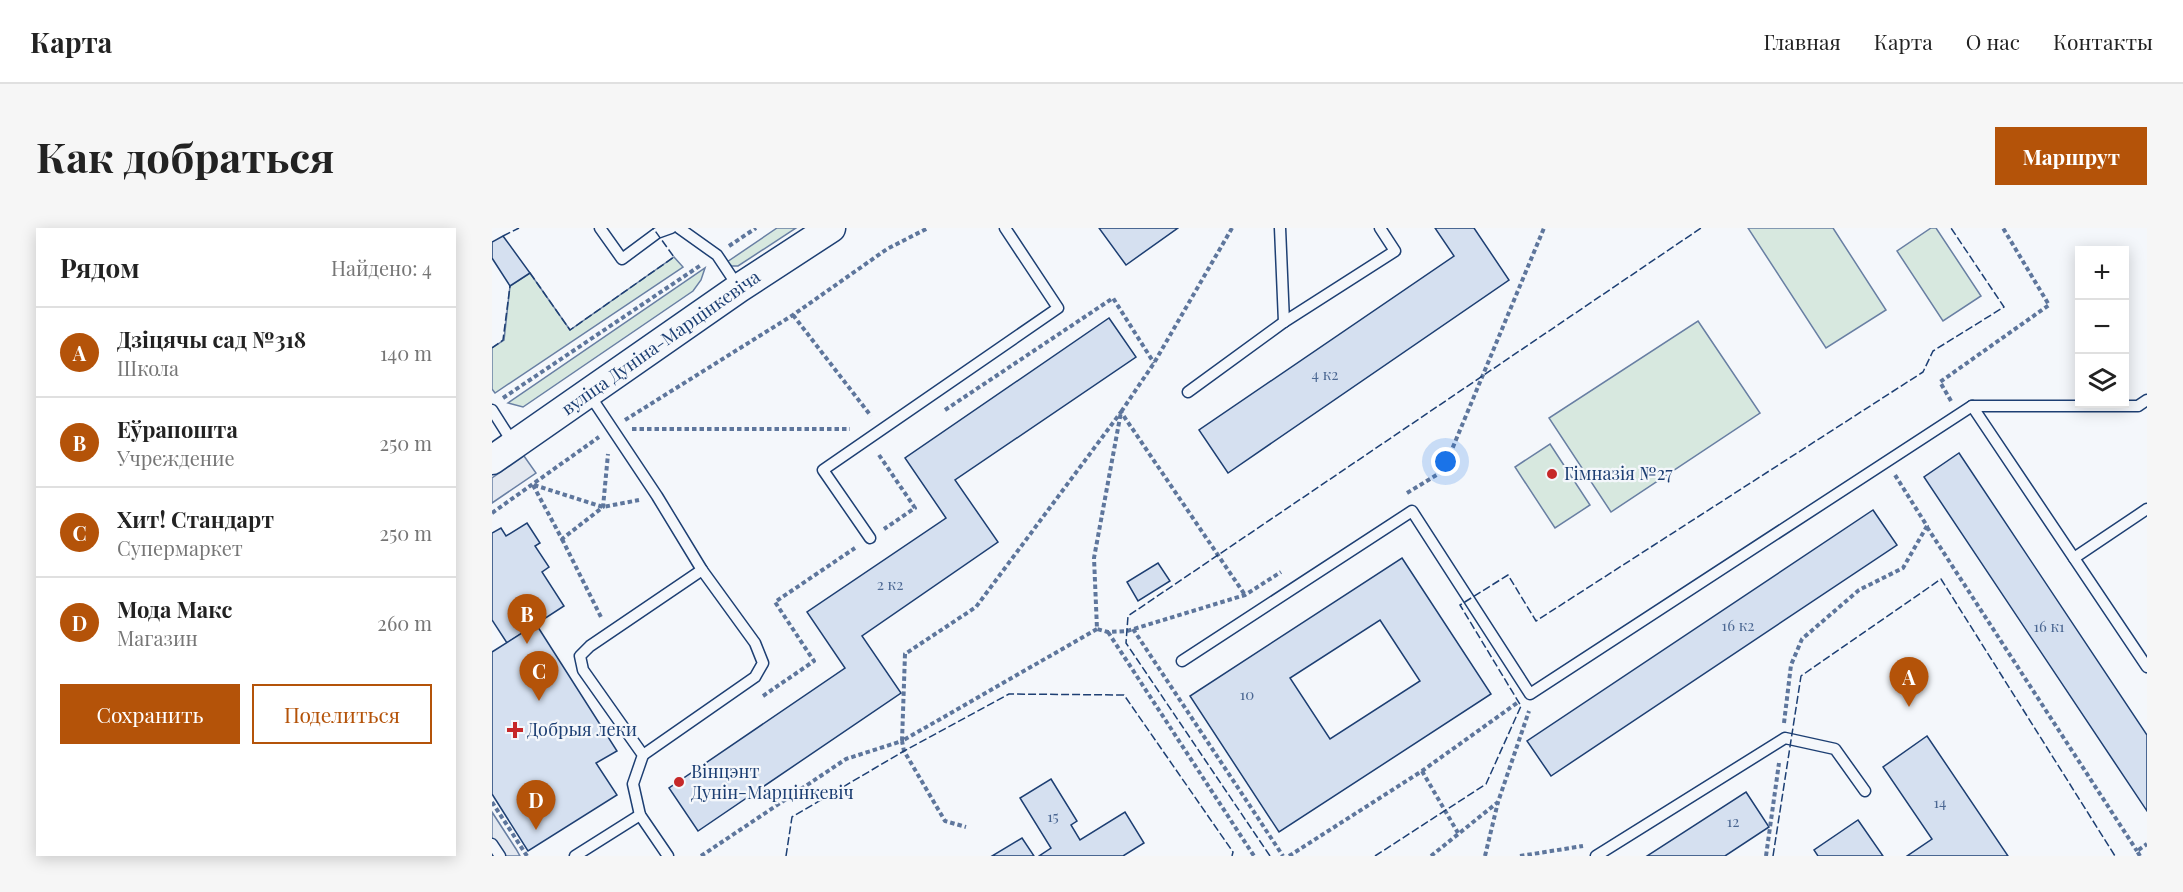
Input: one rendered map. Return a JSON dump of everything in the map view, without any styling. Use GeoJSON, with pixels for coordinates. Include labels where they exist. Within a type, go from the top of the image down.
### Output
{"type":"FeatureCollection","features":[{"type":"Feature","properties":{"kind":"street","name":"вуліца Дуніна-Марцінкевіча"},"geometry":{"type":"LineString","coordinates":[[503,452],[739,288],[831,228]]}},
{"type":"Feature","properties":{"kind":"lane"},"geometry":{"type":"LineString","coordinates":[[600,228],[622,259],[657,233],[671,228]]}},
{"type":"Feature","properties":{"kind":"lane"},"geometry":{"type":"LineString","coordinates":[[679,228],[717,255],[739,288]]}},
{"type":"Feature","properties":{"kind":"lane"},"geometry":{"type":"LineString","coordinates":[[870,538],[823,470],[1059,308],[1005,228]]}},
{"type":"Feature","properties":{"kind":"lane"},"geometry":{"type":"LineString","coordinates":[[1280,228],[1284,322]]}},
{"type":"Feature","properties":{"kind":"lane"},"geometry":{"type":"LineString","coordinates":[[1188,392],[1284,322],[1395,251],[1380,228]]}},
{"type":"Feature","properties":{"kind":"lane"},"geometry":{"type":"LineString","coordinates":[[589,393],[657,496],[702,570],[755,643],[763,663],[755,677],[644,755],[633,784],[640,814],[668,856]]}},
{"type":"Feature","properties":{"kind":"lane"},"geometry":{"type":"LineString","coordinates":[[1182,661],[1412,512],[1530,694],[1972,406],[2138,406],[2147,400]]}},
{"type":"Feature","properties":{"kind":"lane"},"geometry":{"type":"LineString","coordinates":[[1972,406],[2147,667]]}},
{"type":"Feature","properties":{"kind":"lane"},"geometry":{"type":"LineString","coordinates":[[492,410],[503,452]]}},
{"type":"Feature","properties":{"kind":"lane"},"geometry":{"type":"LineString","coordinates":[[2074,558],[2147,509]]}},
{"type":"Feature","properties":{"kind":"lane"},"geometry":{"type":"LineString","coordinates":[[644,755],[583,670],[580,656],[590,646],[702,570]]}},
{"type":"Feature","properties":{"kind":"lane"},"geometry":{"type":"LineString","coordinates":[[1596,856],[1785,738],[1835,749],[1865,791]]}},
{"type":"Feature","properties":{"kind":"lane"},"geometry":{"type":"LineString","coordinates":[[575,856],[640,814]]}},
{"type":"Feature","properties":{"kind":"lane"},"geometry":{"type":"LineString","coordinates":[[492,844],[500,856]]}},
{"type":"Feature","properties":{"kind":"path"},"geometry":{"type":"LineString","coordinates":[[502,399],[756,228]]}},
{"type":"Feature","properties":{"kind":"path"},"geometry":{"type":"LineString","coordinates":[[492,513],[611,429],[793,315],[887,249],[928,228]]}},
{"type":"Feature","properties":{"kind":"path"},"geometry":{"type":"LineString","coordinates":[[966,827],[945,821],[904,751],[902,741],[905,654],[976,607],[1121,412],[1154,363],[1232,228]]}},
{"type":"Feature","properties":{"kind":"path"},"geometry":{"type":"LineString","coordinates":[[1403,495],[1443,471],[1545,228]]}},
{"type":"Feature","properties":{"kind":"path"},"geometry":{"type":"LineString","coordinates":[[1959,414],[1940,382],[2049,305],[2003,228]]}},
{"type":"Feature","properties":{"kind":"path"},"geometry":{"type":"LineString","coordinates":[[941,413],[1113,298],[1154,363]]}},
{"type":"Feature","properties":{"kind":"path"},"geometry":{"type":"LineString","coordinates":[[793,315],[882,429]]}},
{"type":"Feature","properties":{"kind":"path"},"geometry":{"type":"LineString","coordinates":[[1121,412],[1245,595]]}},
{"type":"Feature","properties":{"kind":"path"},"geometry":{"type":"LineString","coordinates":[[1097,629],[1094,558],[1121,412]]}},
{"type":"Feature","properties":{"kind":"path"},"geometry":{"type":"LineString","coordinates":[[611,429],[882,429]]}},
{"type":"Feature","properties":{"kind":"path"},"geometry":{"type":"LineString","coordinates":[[603,507],[611,429]]}},
{"type":"Feature","properties":{"kind":"path"},"geometry":{"type":"LineString","coordinates":[[757,700],[814,662],[775,602],[915,508],[878,456],[885,450]]}},
{"type":"Feature","properties":{"kind":"path"},"geometry":{"type":"LineString","coordinates":[[1887,462],[2140,856]]}},
{"type":"Feature","properties":{"kind":"path"},"geometry":{"type":"LineString","coordinates":[[532,485],[603,507]]}},
{"type":"Feature","properties":{"kind":"path"},"geometry":{"type":"LineString","coordinates":[[532,485],[562,539],[609,634]]}},
{"type":"Feature","properties":{"kind":"path"},"geometry":{"type":"LineString","coordinates":[[562,539],[603,507],[657,496]]}},
{"type":"Feature","properties":{"kind":"path"},"geometry":{"type":"LineString","coordinates":[[1759,856],[1766,854],[1791,665],[1803,639],[1859,590],[1903,568],[1927,526]]}},
{"type":"Feature","properties":{"kind":"path"},"geometry":{"type":"LineString","coordinates":[[701,856],[846,759],[902,741],[1097,629],[1108,632],[1133,629],[1245,595],[1285,570]]}},
{"type":"Feature","properties":{"kind":"path"},"geometry":{"type":"LineString","coordinates":[[1133,629],[1283,856]]}},
{"type":"Feature","properties":{"kind":"path"},"geometry":{"type":"LineString","coordinates":[[1108,632],[1254,856]]}},
{"type":"Feature","properties":{"kind":"path"},"geometry":{"type":"LineString","coordinates":[[1289,856],[1422,771],[1525,698]]}},
{"type":"Feature","properties":{"kind":"path"},"geometry":{"type":"LineString","coordinates":[[1485,856],[1498,802],[1531,706]]}},
{"type":"Feature","properties":{"kind":"path"},"geometry":{"type":"LineString","coordinates":[[1422,771],[1458,833]]}},
{"type":"Feature","properties":{"kind":"path"},"geometry":{"type":"LineString","coordinates":[[492,802],[527,856]]}},
{"type":"Feature","properties":{"kind":"path"},"geometry":{"type":"LineString","coordinates":[[1431,856],[1498,802]]}},
{"type":"Feature","properties":{"kind":"path"},"geometry":{"type":"LineString","coordinates":[[1520,856],[1622,840]]}},
{"type":"Feature","properties":{"kind":"path"},"geometry":{"type":"LineString","coordinates":[[2137,851],[2147,844]]}},
{"type":"Feature","properties":{"kind":"shaded area"},"geometry":{"type":"Polygon","coordinates":[[[777,228],[796,228],[738,266],[732,266],[727,262],[777,228]]]}},
{"type":"Feature","properties":{"kind":"shaded area"},"geometry":{"type":"Polygon","coordinates":[[[1748,228],[1833,228],[1886,310],[1826,348],[1748,228]]]}},
{"type":"Feature","properties":{"kind":"shaded area"},"geometry":{"type":"Polygon","coordinates":[[[1931,228],[1936,228],[1981,296],[1943,321],[1897,251],[1931,228]]]}},
{"type":"Feature","properties":{"kind":"shaded area"},"geometry":{"type":"Polygon","coordinates":[[[674,257],[683,267],[495,393],[492,389],[492,348],[504,340],[510,286],[530,273],[570,330],[674,257]]]}},
{"type":"Feature","properties":{"kind":"shaded area"},"geometry":{"type":"Polygon","coordinates":[[[705,268],[701,280],[693,291],[523,407],[508,403],[705,268]]]}},
{"type":"Feature","properties":{"kind":"shaded area"},"geometry":{"type":"Polygon","coordinates":[[[1698,321],[1760,413],[1611,512],[1549,418],[1698,321]]]}},
{"type":"Feature","properties":{"kind":"shaded area"},"geometry":{"type":"Polygon","coordinates":[[[1550,444],[1590,505],[1555,528],[1515,467],[1550,444]]]}},
{"type":"Feature","properties":{"kind":"shaded area"},"geometry":{"type":"Polygon","coordinates":[[[524,456],[536,473],[492,503],[492,478],[524,456]]]}},
{"type":"Feature","properties":{"kind":"shaded area"},"geometry":{"type":"Polygon","coordinates":[[[492,812],[516,849],[520,856],[492,856],[492,812]]]}},
{"type":"Feature","properties":{"kind":"building"},"geometry":{"type":"Polygon","coordinates":[[[1099,228],[1178,228],[1126,265],[1099,228]]]}},
{"type":"Feature","properties":{"kind":"building"},"geometry":{"type":"Polygon","coordinates":[[[1435,228],[1474,228],[1509,280],[1228,473],[1199,430],[1454,256],[1435,228]]]}},
{"type":"Feature","properties":{"kind":"building"},"geometry":{"type":"Polygon","coordinates":[[[503,236],[530,273],[510,286],[492,258],[492,242],[503,236]]]}},
{"type":"Feature","properties":{"kind":"building"},"geometry":{"type":"Polygon","coordinates":[[[1109,318],[1136,357],[955,480],[998,542],[862,636],[901,693],[698,831],[669,788],[845,668],[807,612],[946,518],[905,458],[1109,318]]]}},
{"type":"Feature","properties":{"kind":"building"},"geometry":{"type":"Polygon","coordinates":[[[1959,453],[2147,735],[2147,811],[1924,477],[1959,453]]]}},
{"type":"Feature","properties":{"kind":"building"},"geometry":{"type":"Polygon","coordinates":[[[1873,510],[1897,545],[1551,776],[1527,741],[1873,510]]]}},
{"type":"Feature","properties":{"kind":"building"},"geometry":{"type":"Polygon","coordinates":[[[527,523],[540,543],[535,546],[549,567],[542,572],[564,606],[507,643],[492,620],[492,533],[501,528],[506,536],[527,523]]]}},
{"type":"Feature","properties":{"kind":"building"},"geometry":{"type":"Polygon","coordinates":[[[1402,558],[1491,694],[1279,832],[1190,696],[1402,558]],[[1380,620],[1290,678],[1330,739],[1420,681],[1380,620]]]}},
{"type":"Feature","properties":{"kind":"building"},"geometry":{"type":"Polygon","coordinates":[[[1158,563],[1170,581],[1138,601],[1127,582],[1158,563]]]}},
{"type":"Feature","properties":{"kind":"building"},"geometry":{"type":"Polygon","coordinates":[[[536,624],[617,751],[596,763],[617,795],[528,851],[492,794],[492,652],[536,624]]]}},
{"type":"Feature","properties":{"kind":"building"},"geometry":{"type":"Polygon","coordinates":[[[1927,736],[2008,856],[1907,856],[1932,839],[1883,767],[1927,736]]]}},
{"type":"Feature","properties":{"kind":"building"},"geometry":{"type":"Polygon","coordinates":[[[1051,779],[1077,821],[1071,825],[1080,840],[1125,812],[1144,843],[1123,856],[1039,856],[1051,848],[1020,798],[1051,779]]]}},
{"type":"Feature","properties":{"kind":"building"},"geometry":{"type":"Polygon","coordinates":[[[1746,792],[1769,827],[1725,856],[1647,856],[1746,792]]]}},
{"type":"Feature","properties":{"kind":"building"},"geometry":{"type":"Polygon","coordinates":[[[1858,820],[1883,856],[1818,856],[1814,850],[1858,820]]]}},
{"type":"Feature","properties":{"kind":"building"},"geometry":{"type":"Polygon","coordinates":[[[1022,838],[1034,856],[992,856],[1022,838]]]}},
{"type":"Feature","properties":{"kind":"fence"},"geometry":{"type":"LineString","coordinates":[[503,236],[519,228]]}},
{"type":"Feature","properties":{"kind":"fence"},"geometry":{"type":"LineString","coordinates":[[530,273],[570,330],[674,257],[653,228]]}},
{"type":"Feature","properties":{"kind":"fence"},"geometry":{"type":"LineString","coordinates":[[1270,856],[1126,643],[1128,616],[1701,228]]}},
{"type":"Feature","properties":{"kind":"fence"},"geometry":{"type":"LineString","coordinates":[[1375,856],[1486,784],[1521,706],[1460,605],[1508,575],[1536,621],[1923,372],[1933,351],[2004,307],[1951,228]]}},
{"type":"Feature","properties":{"kind":"fence"},"geometry":{"type":"LineString","coordinates":[[492,348],[503,340],[510,286]]}},
{"type":"Feature","properties":{"kind":"fence"},"geometry":{"type":"LineString","coordinates":[[1773,856],[1801,676],[1941,579],[2115,856]]}},
{"type":"Feature","properties":{"kind":"fence"},"geometry":{"type":"LineString","coordinates":[[786,856],[792,817],[904,751],[1009,694],[1124,695],[1233,852],[1232,856]]}},
{"type":"Feature","properties":{"kind":"place","name":"Гімназія №27"},"geometry":{"type":"Point","coordinates":[1552,474]}},
{"type":"Feature","properties":{"kind":"place","name":"Еўрапошта"},"geometry":{"type":"Point","coordinates":[527,644]}},
{"type":"Feature","properties":{"kind":"place","name":"Хит! Стандарт"},"geometry":{"type":"Point","coordinates":[539,701]}},
{"type":"Feature","properties":{"kind":"place","name":"Дзіцячы сад №318"},"geometry":{"type":"Point","coordinates":[1909,707]}},
{"type":"Feature","properties":{"kind":"place","name":"Добрыя леки"},"geometry":{"type":"Point","coordinates":[515,730]}},
{"type":"Feature","properties":{"kind":"place","name":"Вінцэнт Дунін-Марцінкевіч"},"geometry":{"type":"Point","coordinates":[679,782]}},
{"type":"Feature","properties":{"kind":"place","name":"Мода Макс"},"geometry":{"type":"Point","coordinates":[536,830]}}]}
